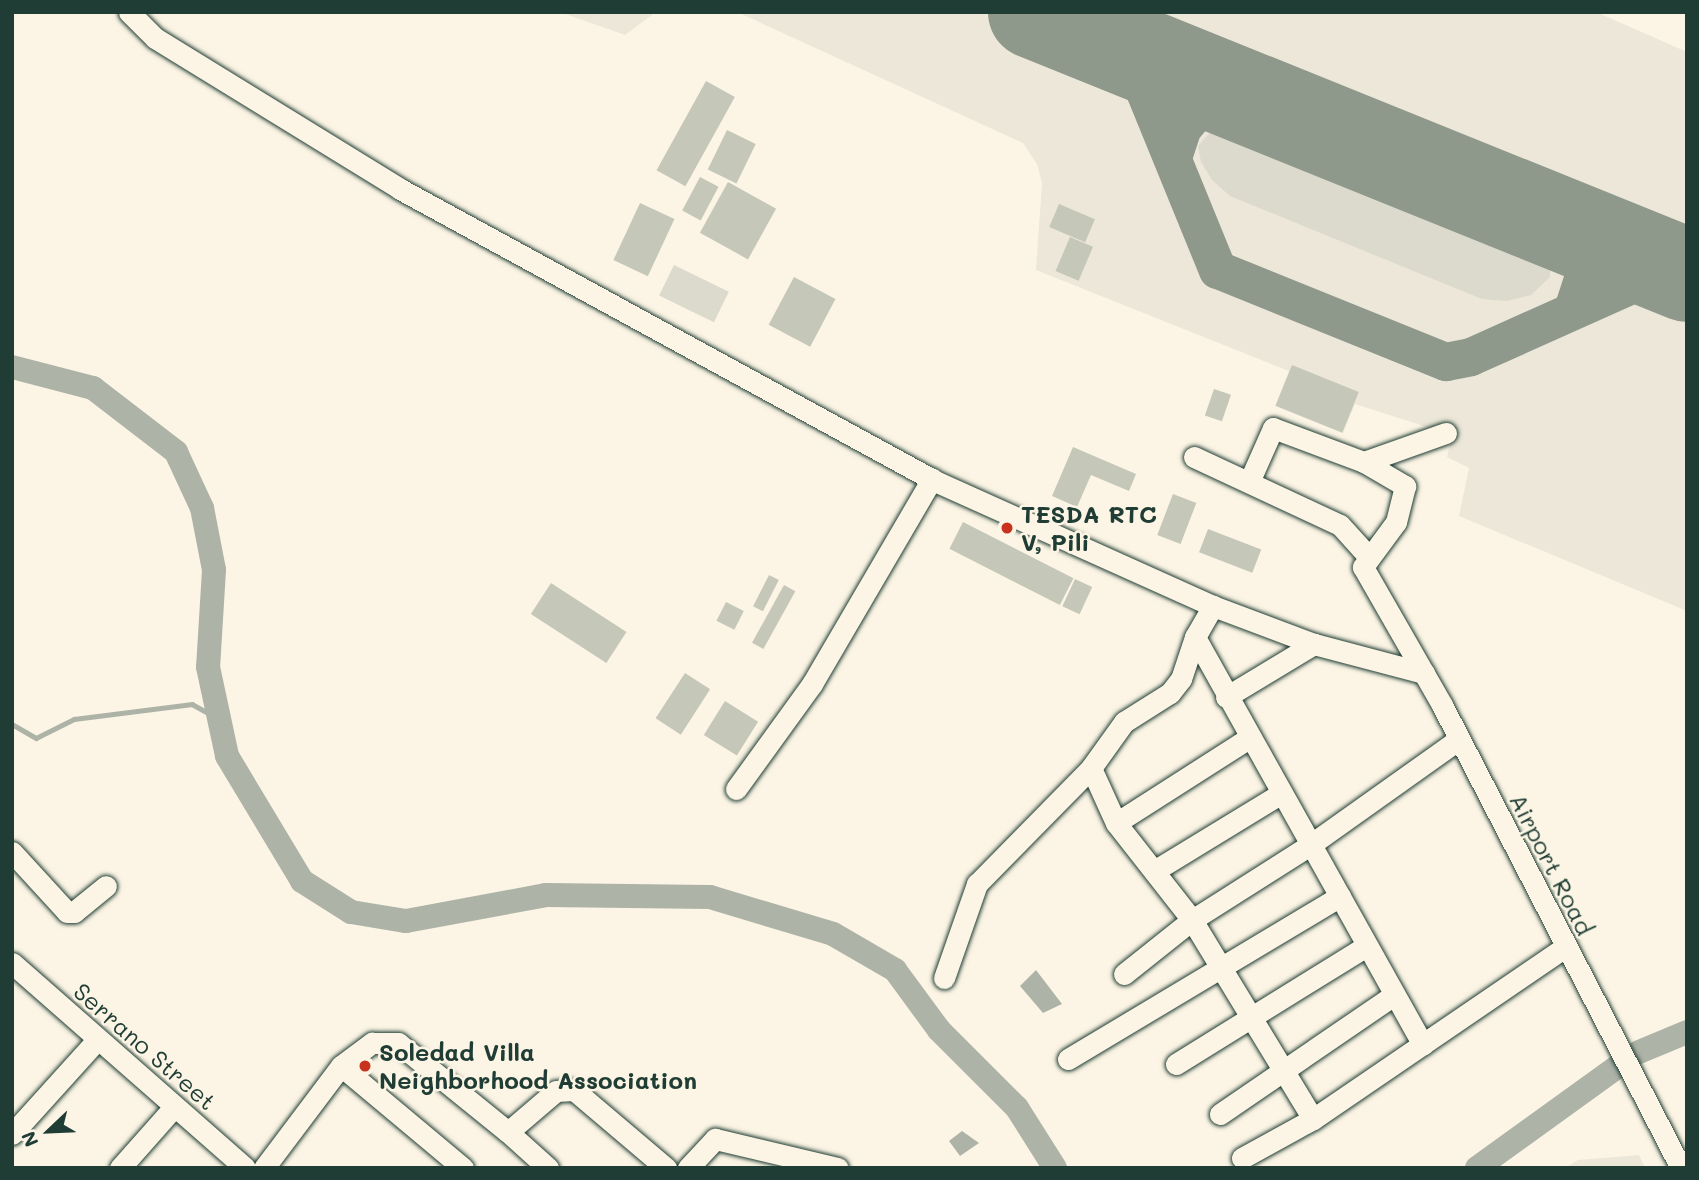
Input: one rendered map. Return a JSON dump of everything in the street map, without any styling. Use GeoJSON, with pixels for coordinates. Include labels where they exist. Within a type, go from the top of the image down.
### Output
{"type":"FeatureCollection","features":[{"type":"Feature","properties":{"kind":"street"},"geometry":{"type":"LineString","coordinates":[[129,12],[155,38],[400,189],[932,479],[1213,606],[1314,644],[1424,673]]}},
{"type":"Feature","properties":{"kind":"street"},"geometry":{"type":"LineString","coordinates":[[1194,457],[1340,525],[1368,556],[1396,523],[1405,486],[1364,462],[1273,428],[1248,482]]}},
{"type":"Feature","properties":{"kind":"street"},"geometry":{"type":"LineString","coordinates":[[1364,462],[1446,433]]}},
{"type":"Feature","properties":{"kind":"street"},"geometry":{"type":"LineString","coordinates":[[736,789],[811,684],[932,479]]}},
{"type":"Feature","properties":{"kind":"street","name":"Airport Road"},"geometry":{"type":"LineString","coordinates":[[1368,556],[1363,567],[1371,586],[1424,673],[1604,1026],[1681,1168]]}},
{"type":"Feature","properties":{"kind":"street"},"geometry":{"type":"LineString","coordinates":[[944,978],[977,884],[1091,768],[1124,722],[1170,694],[1181,679],[1195,637],[1213,606]]}},
{"type":"Feature","properties":{"kind":"street"},"geometry":{"type":"LineString","coordinates":[[1195,637],[1280,794],[1423,1045]]}},
{"type":"Feature","properties":{"kind":"street"},"geometry":{"type":"LineString","coordinates":[[1226,697],[1314,644]]}},
{"type":"Feature","properties":{"kind":"street"},"geometry":{"type":"LineString","coordinates":[[1116,823],[1249,738]]}},
{"type":"Feature","properties":{"kind":"street"},"geometry":{"type":"LineString","coordinates":[[1124,974],[1192,920],[1310,845],[1459,739]]}},
{"type":"Feature","properties":{"kind":"street"},"geometry":{"type":"LineString","coordinates":[[1091,768],[1116,823],[1192,920],[1313,1119]]}},
{"type":"Feature","properties":{"kind":"street"},"geometry":{"type":"LineString","coordinates":[[1154,871],[1280,794]]}},
{"type":"Feature","properties":{"kind":"street"},"geometry":{"type":"LineString","coordinates":[[12,852],[67,912],[74,912],[106,886]]}},
{"type":"Feature","properties":{"kind":"street"},"geometry":{"type":"LineString","coordinates":[[1068,1059],[1222,970],[1340,896]]}},
{"type":"Feature","properties":{"kind":"street"},"geometry":{"type":"LineString","coordinates":[[1176,1064],[1253,1019],[1366,946]]}},
{"type":"Feature","properties":{"kind":"street"},"geometry":{"type":"LineString","coordinates":[[1242,1158],[1313,1119],[1565,947]]}},
{"type":"Feature","properties":{"kind":"street","name":"Serrano Street"},"geometry":{"type":"LineString","coordinates":[[12,963],[245,1168]]}},
{"type":"Feature","properties":{"kind":"street"},"geometry":{"type":"LineString","coordinates":[[1220,1114],[1394,995]]}},
{"type":"Feature","properties":{"kind":"street"},"geometry":{"type":"LineString","coordinates":[[15,1126],[97,1040]]}},
{"type":"Feature","properties":{"kind":"street"},"geometry":{"type":"LineString","coordinates":[[264,1168],[341,1066],[372,1043],[398,1043],[548,1168]]}},
{"type":"Feature","properties":{"kind":"street"},"geometry":{"type":"LineString","coordinates":[[341,1066],[463,1168]]}},
{"type":"Feature","properties":{"kind":"street"},"geometry":{"type":"LineString","coordinates":[[508,1132],[556,1091],[574,1090],[666,1168]]}},
{"type":"Feature","properties":{"kind":"street"},"geometry":{"type":"LineString","coordinates":[[120,1168],[174,1107]]}},
{"type":"Feature","properties":{"kind":"street"},"geometry":{"type":"LineString","coordinates":[[688,1168],[715,1139],[838,1168]]}},
{"type":"Feature","properties":{"kind":"shaded area"},"geometry":{"type":"Polygon","coordinates":[[[560,12],[652,12],[652,15],[625,35],[560,12]]]}},
{"type":"Feature","properties":{"kind":"shaded area"},"geometry":{"type":"Polygon","coordinates":[[[737,12],[1596,12],[1687,52],[1687,611],[1459,516],[1469,468],[1447,457],[1452,435],[1355,404],[1343,433],[1275,406],[1289,371],[1036,270],[1042,183],[1037,164],[1023,143],[737,12]]]}},
{"type":"Feature","properties":{"kind":"shaded area"},"geometry":{"type":"Polygon","coordinates":[[[1242,119],[1538,241],[1550,260],[1550,277],[1531,295],[1507,301],[1482,299],[1230,196],[1212,180],[1201,162],[1198,146],[1221,120],[1242,119]]]}},
{"type":"Feature","properties":{"kind":"shaded area"},"geometry":{"type":"Polygon","coordinates":[[[674,265],[729,292],[714,322],[659,296],[674,265]]]}},
{"type":"Feature","properties":{"kind":"shaded area"},"geometry":{"type":"Polygon","coordinates":[[[1036,970],[1062,1004],[1043,1013],[1020,986],[1036,970]]]}},
{"type":"Feature","properties":{"kind":"shaded area"},"geometry":{"type":"Polygon","coordinates":[[[962,1131],[979,1143],[960,1156],[949,1141],[962,1131]]]}},
{"type":"Feature","properties":{"kind":"shaded area"},"geometry":{"type":"Polygon","coordinates":[[[1639,1155],[1645,1168],[1565,1168],[1578,1160],[1639,1155]]]}},
{"type":"Feature","properties":{"kind":"building"},"geometry":{"type":"Polygon","coordinates":[[[706,81],[735,97],[685,186],[657,170],[706,81]]]}},
{"type":"Feature","properties":{"kind":"building"},"geometry":{"type":"Polygon","coordinates":[[[727,130],[756,144],[736,184],[708,170],[727,130]]]}},
{"type":"Feature","properties":{"kind":"building"},"geometry":{"type":"Polygon","coordinates":[[[700,177],[719,187],[701,220],[682,211],[700,177]]]}},
{"type":"Feature","properties":{"kind":"building"},"geometry":{"type":"Polygon","coordinates":[[[728,182],[776,209],[748,259],[700,233],[728,182]]]}},
{"type":"Feature","properties":{"kind":"building"},"geometry":{"type":"Polygon","coordinates":[[[640,203],[674,219],[648,276],[613,260],[640,203]]]}},
{"type":"Feature","properties":{"kind":"building"},"geometry":{"type":"Polygon","coordinates":[[[1059,204],[1095,219],[1085,242],[1049,227],[1059,204]]]}},
{"type":"Feature","properties":{"kind":"building"},"geometry":{"type":"Polygon","coordinates":[[[1070,237],[1093,247],[1079,281],[1056,271],[1070,237]]]}},
{"type":"Feature","properties":{"kind":"building"},"geometry":{"type":"Polygon","coordinates":[[[794,277],[835,299],[810,347],[769,325],[794,277]]]}},
{"type":"Feature","properties":{"kind":"building"},"geometry":{"type":"Polygon","coordinates":[[[1292,365],[1359,392],[1342,433],[1276,406],[1292,365]]]}},
{"type":"Feature","properties":{"kind":"building"},"geometry":{"type":"Polygon","coordinates":[[[1214,389],[1231,395],[1222,421],[1205,415],[1214,389]]]}},
{"type":"Feature","properties":{"kind":"building"},"geometry":{"type":"Polygon","coordinates":[[[1073,447],[1136,474],[1129,491],[1091,475],[1077,507],[1052,496],[1073,447]]]}},
{"type":"Feature","properties":{"kind":"building"},"geometry":{"type":"Polygon","coordinates":[[[1173,494],[1196,503],[1181,544],[1157,535],[1173,494]]]}},
{"type":"Feature","properties":{"kind":"building"},"geometry":{"type":"Polygon","coordinates":[[[963,522],[1073,578],[1060,605],[949,549],[963,522]]]}},
{"type":"Feature","properties":{"kind":"building"},"geometry":{"type":"Polygon","coordinates":[[[1208,529],[1261,549],[1252,573],[1199,552],[1208,529]]]}},
{"type":"Feature","properties":{"kind":"building"},"geometry":{"type":"Polygon","coordinates":[[[769,575],[779,580],[763,611],[753,606],[769,575]]]}},
{"type":"Feature","properties":{"kind":"building"},"geometry":{"type":"Polygon","coordinates":[[[1075,579],[1092,587],[1080,614],[1062,606],[1075,579]]]}},
{"type":"Feature","properties":{"kind":"building"},"geometry":{"type":"Polygon","coordinates":[[[551,583],[626,632],[606,663],[531,614],[551,583]]]}},
{"type":"Feature","properties":{"kind":"building"},"geometry":{"type":"Polygon","coordinates":[[[784,585],[795,591],[763,649],[752,643],[784,585]]]}},
{"type":"Feature","properties":{"kind":"building"},"geometry":{"type":"Polygon","coordinates":[[[726,602],[744,611],[734,630],[716,621],[726,602]]]}},
{"type":"Feature","properties":{"kind":"building"},"geometry":{"type":"Polygon","coordinates":[[[685,673],[710,689],[681,735],[656,718],[685,673]]]}},
{"type":"Feature","properties":{"kind":"building"},"geometry":{"type":"Polygon","coordinates":[[[725,701],[758,722],[737,756],[704,735],[725,701]]]}},
{"type":"Feature","properties":{"kind":"waterway"},"geometry":{"type":"LineString","coordinates":[[12,367],[93,388],[176,452],[202,508],[214,570],[208,667],[227,756],[302,881],[351,912],[406,921],[546,895],[710,897],[833,934],[895,970],[939,1030],[1017,1108],[1055,1168]]}},
{"type":"Feature","properties":{"kind":"waterway"},"geometry":{"type":"LineString","coordinates":[[12,724],[36,738],[74,719],[192,704],[219,719]]}},
{"type":"Feature","properties":{"kind":"waterway"},"geometry":{"type":"LineString","coordinates":[[1639,1052],[1687,1032]]}},
{"type":"Feature","properties":{"kind":"waterway"},"geometry":{"type":"LineString","coordinates":[[1630,1058],[1639,1052]]}},
{"type":"Feature","properties":{"kind":"waterway"},"geometry":{"type":"LineString","coordinates":[[1477,1168],[1620,1065]]}},
{"type":"Feature","properties":{"kind":"taxiway"},"geometry":{"type":"LineString","coordinates":[[1128,50],[1218,270],[1446,362],[1471,357],[1670,268]]}},
{"type":"Feature","properties":{"kind":"taxiway"},"geometry":{"type":"LineString","coordinates":[[1174,155],[1183,128],[1196,113],[1254,99]]}},
{"type":"Feature","properties":{"kind":"taxiway"},"geometry":{"type":"LineString","coordinates":[[1543,217],[1578,256],[1584,276],[1573,309]]}},
{"type":"Feature","properties":{"kind":"runway"},"geometry":{"type":"LineString","coordinates":[[1035,12],[1687,275]]}},
{"type":"Feature","properties":{"kind":"place","name":"TESDA RTC V, Pili"},"geometry":{"type":"Point","coordinates":[1007,528]}},
{"type":"Feature","properties":{"kind":"place","name":"Soledad Villa Neighborhood Association"},"geometry":{"type":"Point","coordinates":[365,1066]}}]}
